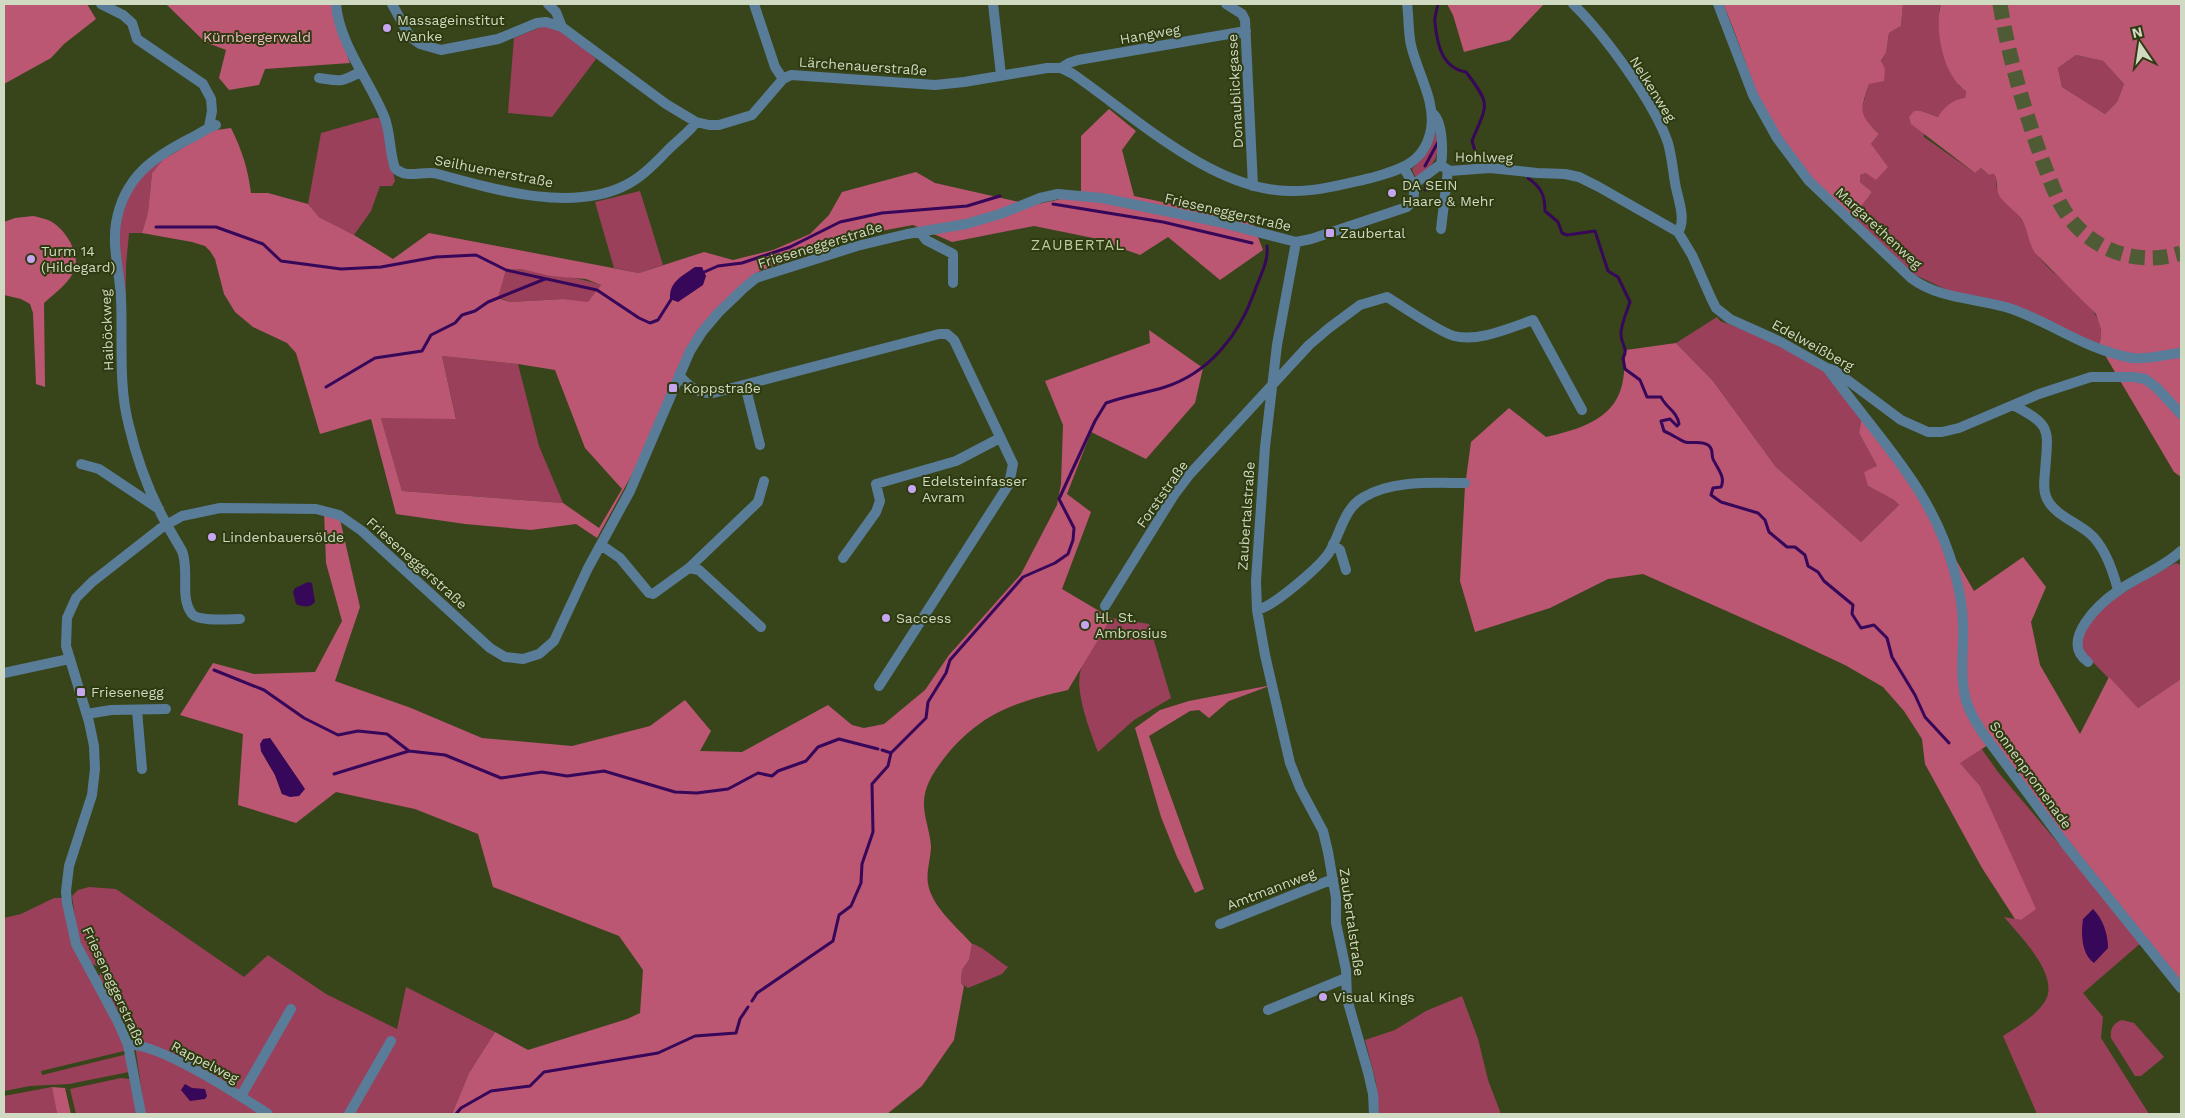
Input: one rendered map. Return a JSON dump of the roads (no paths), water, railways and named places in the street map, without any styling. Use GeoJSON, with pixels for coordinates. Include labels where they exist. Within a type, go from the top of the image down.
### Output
{"type":"FeatureCollection","features":[{"type":"Feature","properties":{"kind":"street","name":"Haiböckweg"},"geometry":{"type":"LineString","coordinates":[[101,4],[123,15],[132,23],[137,39],[203,84],[211,99],[213,126],[159,155],[140,171],[125,192],[116,224],[115,248],[121,298],[123,387],[128,425],[140,463],[166,524],[184,557],[187,598],[193,615],[204,619],[240,619]]}},
{"type":"Feature","properties":{"kind":"street","name":"Seilhuemerstraße"},"geometry":{"type":"LineString","coordinates":[[336,4],[340,22],[360,72],[387,124],[393,162],[399,173],[432,172],[475,183],[546,196],[582,197],[601,194],[624,186],[644,174],[696,122]]}},
{"type":"Feature","properties":{"kind":"street","name":"Lärchenauerstraße"},"geometry":{"type":"LineString","coordinates":[[392,4],[410,37],[420,44],[441,50],[485,43],[537,23],[546,22],[562,27],[650,93],[696,122],[719,125],[748,117],[756,112],[783,79],[791,75],[935,85],[1047,68],[1061,68]]}},
{"type":"Feature","properties":{"kind":"street","name":"Lärchenauerstraße"},"geometry":{"type":"LineString","coordinates":[[548,4],[556,12],[562,27]]}},
{"type":"Feature","properties":{"kind":"street"},"geometry":{"type":"LineString","coordinates":[[754,4],[775,66],[783,79]]}},
{"type":"Feature","properties":{"kind":"street"},"geometry":{"type":"LineString","coordinates":[[994,4],[1001,76]]}},
{"type":"Feature","properties":{"kind":"street","name":"Donaublickgasse"},"geometry":{"type":"LineString","coordinates":[[1226,4],[1245,17],[1253,186]]}},
{"type":"Feature","properties":{"kind":"street"},"geometry":{"type":"LineString","coordinates":[[1061,68],[1073,74],[1191,158],[1215,172],[1253,186],[1279,191],[1304,191],[1359,181],[1404,168],[1417,158],[1426,145],[1431,130],[1431,112],[1411,44],[1406,4]]}},
{"type":"Feature","properties":{"kind":"street","name":"Nelkenweg"},"geometry":{"type":"LineString","coordinates":[[1573,4],[1594,26],[1624,68],[1662,128],[1670,152],[1681,214],[1678,232]]}},
{"type":"Feature","properties":{"kind":"street","name":"Margarethenweg"},"geometry":{"type":"LineString","coordinates":[[1718,4],[1753,95],[1764,117],[1786,151],[1809,181],[1831,204],[1910,278],[1938,292],[2017,311],[2100,350],[2140,358],[2181,354]]}},
{"type":"Feature","properties":{"kind":"street","name":"Hangweg"},"geometry":{"type":"LineString","coordinates":[[1061,68],[1069,62],[1078,60],[1246,31]]}},
{"type":"Feature","properties":{"kind":"street"},"geometry":{"type":"LineString","coordinates":[[319,78],[332,82],[349,79],[360,72]]}},
{"type":"Feature","properties":{"kind":"street","name":"Hohlweg"},"geometry":{"type":"LineString","coordinates":[[1431,112],[1437,117],[1441,133],[1444,167],[1441,229]]}},
{"type":"Feature","properties":{"kind":"street","name":"Hohlweg"},"geometry":{"type":"LineString","coordinates":[[1413,185],[1444,167],[1490,168],[1565,174],[1579,177],[1678,232]]}},
{"type":"Feature","properties":{"kind":"street"},"geometry":{"type":"LineString","coordinates":[[1296,242],[1330,233],[1407,207],[1414,198],[1413,185],[1404,168]]}},
{"type":"Feature","properties":{"kind":"street","name":"Frieseneggerstraße"},"geometry":{"type":"LineString","coordinates":[[141,1114],[128,1045],[118,1022],[76,944],[67,903],[66,891],[69,866],[92,795],[95,769],[94,746],[87,714],[66,646],[66,625],[68,613],[76,598],[92,582],[166,524],[189,514],[220,508],[307,509],[339,515],[376,542],[490,648],[505,657],[517,659],[539,654],[554,642],[601,545],[635,481],[690,351],[707,325],[753,280],[858,246],[966,224],[1000,214],[1040,198],[1072,194],[1219,222],[1296,242]]}},
{"type":"Feature","properties":{"kind":"street"},"geometry":{"type":"LineString","coordinates":[[920,232],[931,244],[952,254],[953,283]]}},
{"type":"Feature","properties":{"kind":"street","name":"Edelweißberg"},"geometry":{"type":"LineString","coordinates":[[1678,232],[1692,256],[1711,298],[1722,314],[1795,349],[1841,374],[1901,420],[1928,432],[1942,432],[1958,428],[2013,404],[2085,378],[2138,377],[2148,381],[2157,388],[2181,414]]}},
{"type":"Feature","properties":{"kind":"street","name":"Zaubertalstraße"},"geometry":{"type":"LineString","coordinates":[[1296,242],[1286,290],[1272,384],[1262,480],[1256,581],[1257,610],[1264,655],[1290,763],[1300,788],[1322,831],[1333,879],[1336,923],[1346,978],[1347,999],[1373,1094],[1374,1114]]}},
{"type":"Feature","properties":{"kind":"street","name":"Forststraße"},"geometry":{"type":"LineString","coordinates":[[1106,606],[1180,486],[1272,384],[1329,328],[1360,305],[1387,297],[1452,335],[1467,337],[1486,334],[1533,320],[1582,410]]}},
{"type":"Feature","properties":{"kind":"street"},"geometry":{"type":"LineString","coordinates":[[679,375],[689,386],[707,394],[939,334],[947,334],[954,340],[1013,464],[1009,484],[879,686]]}},
{"type":"Feature","properties":{"kind":"street","name":"Sonnenpromenade"},"geometry":{"type":"LineString","coordinates":[[1827,368],[1902,464],[1927,502],[1956,577],[1962,610],[1964,691],[1972,714],[1982,732],[2066,845],[2181,988]]}},
{"type":"Feature","properties":{"kind":"street"},"geometry":{"type":"LineString","coordinates":[[745,384],[760,445]]}},
{"type":"Feature","properties":{"kind":"street"},"geometry":{"type":"LineString","coordinates":[[2013,404],[2036,417],[2045,427],[2047,441],[2044,487],[2048,501],[2068,520],[2094,537],[2112,569],[2118,590]]}},
{"type":"Feature","properties":{"kind":"street"},"geometry":{"type":"LineString","coordinates":[[843,558],[876,512],[880,501],[876,484],[956,461],[1000,438]]}},
{"type":"Feature","properties":{"kind":"street"},"geometry":{"type":"LineString","coordinates":[[81,464],[99,469],[159,508]]}},
{"type":"Feature","properties":{"kind":"street"},"geometry":{"type":"LineString","coordinates":[[601,545],[620,558],[651,594],[656,593],[689,568],[758,502],[764,481]]}},
{"type":"Feature","properties":{"kind":"street"},"geometry":{"type":"LineString","coordinates":[[1257,610],[1273,604],[1282,597],[1328,553],[1350,508],[1362,497],[1382,488],[1398,485],[1465,483]]}},
{"type":"Feature","properties":{"kind":"street"},"geometry":{"type":"LineString","coordinates":[[1334,544],[1340,550],[1346,570]]}},
{"type":"Feature","properties":{"kind":"street"},"geometry":{"type":"LineString","coordinates":[[2088,662],[2081,656],[2078,649],[2079,632],[2090,616],[2118,590],[2144,576],[2181,551]]}},
{"type":"Feature","properties":{"kind":"street"},"geometry":{"type":"LineString","coordinates":[[689,568],[699,570],[761,628]]}},
{"type":"Feature","properties":{"kind":"street"},"geometry":{"type":"LineString","coordinates":[[4,673],[69,659]]}},
{"type":"Feature","properties":{"kind":"street"},"geometry":{"type":"LineString","coordinates":[[87,714],[111,710],[166,709]]}},
{"type":"Feature","properties":{"kind":"street"},"geometry":{"type":"LineString","coordinates":[[137,710],[142,770]]}},
{"type":"Feature","properties":{"kind":"street","name":"Amtmannweg"},"geometry":{"type":"LineString","coordinates":[[1220,924],[1333,879]]}},
{"type":"Feature","properties":{"kind":"street"},"geometry":{"type":"LineString","coordinates":[[1268,1010],[1346,978]]}},
{"type":"Feature","properties":{"kind":"street","name":"Rappelweg"},"geometry":{"type":"LineString","coordinates":[[241,1096],[291,1009]]}},
{"type":"Feature","properties":{"kind":"street"},"geometry":{"type":"LineString","coordinates":[[349,1114],[391,1041]]}},
{"type":"Feature","properties":{"kind":"street","name":"Rappelweg"},"geometry":{"type":"LineString","coordinates":[[128,1045],[136,1044],[158,1053],[241,1096],[268,1114]]}},
{"type":"Feature","properties":{"kind":"waterway"},"geometry":{"type":"LineString","coordinates":[[1438,4],[1435,21],[1437,39],[1442,54],[1451,66],[1466,72],[1483,99],[1484,112],[1472,141],[1476,154],[1485,162]]}},
{"type":"Feature","properties":{"kind":"waterway"},"geometry":{"type":"LineString","coordinates":[[1425,166],[1438,142]]}},
{"type":"Feature","properties":{"kind":"waterway"},"geometry":{"type":"LineString","coordinates":[[1528,178],[1539,188],[1543,196],[1545,211],[1558,222],[1562,233],[1567,235],[1595,231],[1608,271],[1618,277],[1630,302],[1621,332],[1625,349],[1623,358],[1625,369],[1640,380],[1647,397],[1661,397],[1676,416],[1679,424],[1677,426],[1670,419],[1661,421],[1664,431],[1685,442],[1702,443],[1711,448],[1713,459],[1722,480],[1721,487],[1713,488],[1711,495],[1721,502],[1758,513],[1765,520],[1769,532],[1787,547],[1795,547],[1805,555],[1808,566],[1818,572],[1824,581],[1853,605],[1852,614],[1861,628],[1874,625],[1887,638],[1892,657],[1915,695],[1925,717],[1949,743]]}},
{"type":"Feature","properties":{"kind":"waterway"},"geometry":{"type":"LineString","coordinates":[[1425,190],[1427,180]]}},
{"type":"Feature","properties":{"kind":"waterway"},"geometry":{"type":"LineString","coordinates":[[702,273],[718,266],[742,263],[790,247],[840,222],[882,213],[967,206],[1000,196]]}},
{"type":"Feature","properties":{"kind":"waterway"},"geometry":{"type":"LineString","coordinates":[[1053,204],[1163,222],[1252,243]]}},
{"type":"Feature","properties":{"kind":"waterway"},"geometry":{"type":"LineString","coordinates":[[156,227],[216,227],[263,244],[281,261],[341,269],[381,267],[436,257],[476,255],[506,270],[597,290],[639,318],[650,323],[658,320],[672,298]]}},
{"type":"Feature","properties":{"kind":"waterway"},"geometry":{"type":"LineString","coordinates":[[752,1001],[757,993],[833,941],[839,915],[851,906],[861,883],[862,864],[873,832],[872,784],[888,766],[891,753],[926,718],[928,702],[946,673],[950,660],[1023,577],[1055,563],[1068,554],[1073,540],[1074,528],[1059,499],[1095,421],[1106,403],[1181,381],[1209,362],[1231,338],[1248,309],[1265,264],[1267,246]]}},
{"type":"Feature","properties":{"kind":"waterway"},"geometry":{"type":"LineString","coordinates":[[326,387],[375,358],[422,351],[431,335],[455,323],[462,315],[475,311],[488,302],[545,279]]}},
{"type":"Feature","properties":{"kind":"waterway"},"geometry":{"type":"LineString","coordinates":[[214,670],[264,690],[304,718],[338,735],[358,731],[387,734],[409,751],[445,755],[501,778],[542,772],[567,776],[604,771],[675,792],[697,793],[728,789],[758,773],[772,776],[778,771],[806,761],[818,747],[839,739],[878,749]]}},
{"type":"Feature","properties":{"kind":"waterway"},"geometry":{"type":"LineString","coordinates":[[882,750],[891,753]]}},
{"type":"Feature","properties":{"kind":"waterway"},"geometry":{"type":"LineString","coordinates":[[334,774],[409,751]]}},
{"type":"Feature","properties":{"kind":"waterway"},"geometry":{"type":"LineString","coordinates":[[456,1114],[461,1108],[491,1091],[530,1086],[544,1072],[658,1053],[695,1036],[736,1033],[740,1019],[748,1007]]}},
{"type":"Feature","properties":{"kind":"tunnel"},"geometry":{"type":"LineString","coordinates":[[2000,4],[2018,84],[2030,123],[2052,185],[2066,214],[2094,241],[2121,254],[2151,258],[2181,253]]}},
{"type":"Feature","properties":{"kind":"place","name":"Massageinstitut Wanke"},"geometry":{"type":"Point","coordinates":[387,28]}},
{"type":"Feature","properties":{"kind":"place","name":"DA SEIN Haare & Mehr"},"geometry":{"type":"Point","coordinates":[1392,193]}},
{"type":"Feature","properties":{"kind":"place","name":"Zaubertal"},"geometry":{"type":"Point","coordinates":[1330,233]}},
{"type":"Feature","properties":{"kind":"place","name":"Turm 14 (Hildegard)"},"geometry":{"type":"Point","coordinates":[31,259]}},
{"type":"Feature","properties":{"kind":"place","name":"Koppstraße"},"geometry":{"type":"Point","coordinates":[673,388]}},
{"type":"Feature","properties":{"kind":"place","name":"Edelsteinfasser Avram"},"geometry":{"type":"Point","coordinates":[912,489]}},
{"type":"Feature","properties":{"kind":"place","name":"Lindenbauersölde"},"geometry":{"type":"Point","coordinates":[212,537]}},
{"type":"Feature","properties":{"kind":"place","name":"Saccess"},"geometry":{"type":"Point","coordinates":[886,618]}},
{"type":"Feature","properties":{"kind":"place","name":"Hl. St. Ambrosius"},"geometry":{"type":"Point","coordinates":[1085,625]}},
{"type":"Feature","properties":{"kind":"place","name":"Friesenegg"},"geometry":{"type":"Point","coordinates":[81,692]}},
{"type":"Feature","properties":{"kind":"place","name":"Visual Kings"},"geometry":{"type":"Point","coordinates":[1323,997]}},
{"type":"Feature","properties":{"kind":"district","name":"ZAUBERTAL"},"geometry":{"type":"Point","coordinates":[1078,245]}},
{"type":"Feature","properties":{"kind":"park label","name":"Kürnbergerwald"},"geometry":{"type":"Point","coordinates":[257,37]}}]}
